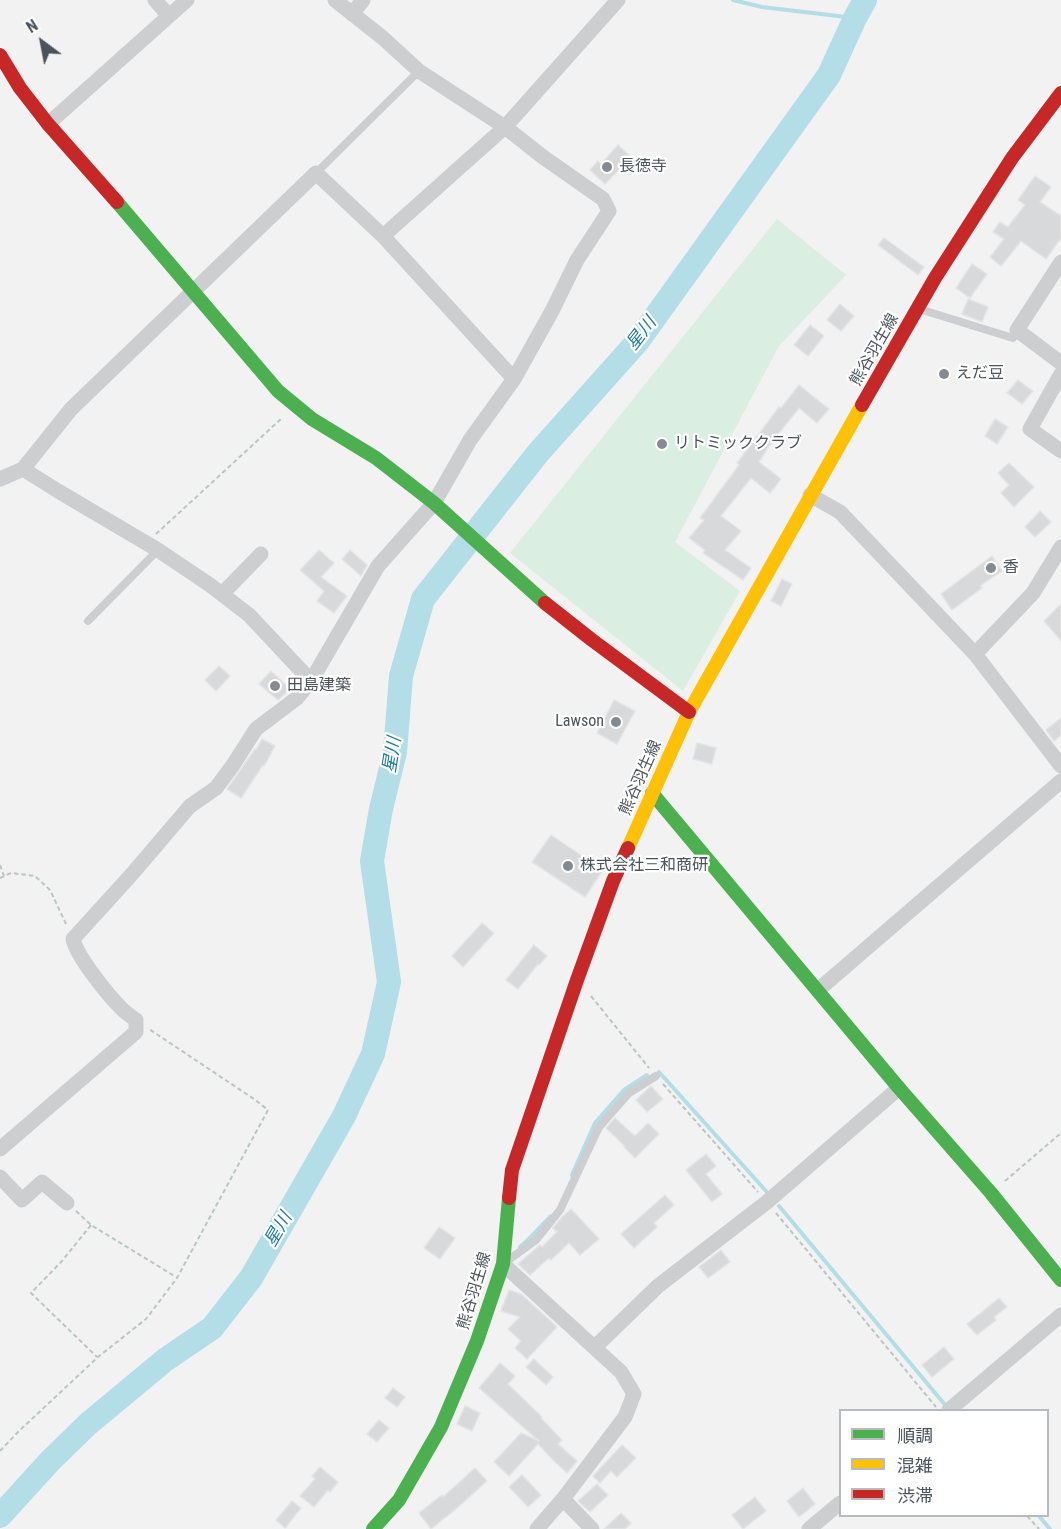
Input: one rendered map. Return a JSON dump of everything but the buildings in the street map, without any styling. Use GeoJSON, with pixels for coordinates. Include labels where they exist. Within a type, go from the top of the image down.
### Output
{"type":"FeatureCollection","features":[{"type":"Feature","properties":{"kind":"main road"},"geometry":{"type":"LineString","coordinates":[[0,55],[20,88],[48,124],[278,390],[312,419],[376,458],[439,508],[553,610],[688,712]]}},
{"type":"Feature","properties":{"kind":"main road","name":"熊谷羽生線"},"geometry":{"type":"LineString","coordinates":[[374,1529],[399,1500],[441,1427],[477,1341],[503,1264],[512,1170],[613,880],[688,712],[935,278],[1012,158],[1061,93]]}},
{"type":"Feature","properties":{"kind":"main road"},"geometry":{"type":"LineString","coordinates":[[652,793],[899,1088],[991,1193],[1061,1280]]}},
{"type":"Feature","properties":{"kind":"street"},"geometry":{"type":"LineString","coordinates":[[155,0],[169,16]]}},
{"type":"Feature","properties":{"kind":"street"},"geometry":{"type":"LineString","coordinates":[[48,124],[187,0]]}},
{"type":"Feature","properties":{"kind":"street"},"geometry":{"type":"LineString","coordinates":[[0,1149],[136,1032],[136,1020],[122,1009],[97,978],[75,946],[73,939],[190,807],[216,788],[256,729],[297,698],[311,681],[378,566],[439,508],[470,440],[514,379],[577,260],[609,211],[603,198],[543,157],[505,127],[419,71],[334,0]]}},
{"type":"Feature","properties":{"kind":"street"},"geometry":{"type":"LineString","coordinates":[[352,14],[363,0]]}},
{"type":"Feature","properties":{"kind":"street"},"geometry":{"type":"LineString","coordinates":[[383,236],[505,127],[618,0]]}},
{"type":"Feature","properties":{"kind":"street"},"geometry":{"type":"LineString","coordinates":[[0,479],[24,469],[71,410],[316,173],[383,236],[514,379]]}},
{"type":"Feature","properties":{"kind":"street"},"geometry":{"type":"LineString","coordinates":[[1061,262],[1017,330],[1061,363]]}},
{"type":"Feature","properties":{"kind":"street"},"geometry":{"type":"LineString","coordinates":[[1061,374],[1030,429],[1061,451]]}},
{"type":"Feature","properties":{"kind":"street"},"geometry":{"type":"LineString","coordinates":[[24,469],[58,492],[152,547],[222,594],[249,615],[311,681]]}},
{"type":"Feature","properties":{"kind":"street"},"geometry":{"type":"LineString","coordinates":[[810,495],[840,512],[975,654],[1061,766]]}},
{"type":"Feature","properties":{"kind":"street"},"geometry":{"type":"LineString","coordinates":[[975,654],[1033,593],[1061,548]]}},
{"type":"Feature","properties":{"kind":"street"},"geometry":{"type":"LineString","coordinates":[[222,594],[261,555]]}},
{"type":"Feature","properties":{"kind":"street"},"geometry":{"type":"LineString","coordinates":[[818,990],[1061,781]]}},
{"type":"Feature","properties":{"kind":"street"},"geometry":{"type":"LineString","coordinates":[[595,1347],[658,1286],[767,1202],[899,1088]]}},
{"type":"Feature","properties":{"kind":"street"},"geometry":{"type":"LineString","coordinates":[[0,1177],[22,1200],[42,1182],[67,1203]]}},
{"type":"Feature","properties":{"kind":"street"},"geometry":{"type":"LineString","coordinates":[[503,1264],[621,1372],[634,1394],[625,1417],[563,1499],[537,1529]]}},
{"type":"Feature","properties":{"kind":"street"},"geometry":{"type":"LineString","coordinates":[[950,1409],[1061,1315]]}},
{"type":"Feature","properties":{"kind":"street"},"geometry":{"type":"LineString","coordinates":[[563,1499],[592,1529]]}},
{"type":"Feature","properties":{"kind":"street"},"geometry":{"type":"LineString","coordinates":[[809,1529],[839,1504]]}},
{"type":"Feature","properties":{"kind":"lane"},"geometry":{"type":"LineString","coordinates":[[316,173],[419,71]]}},
{"type":"Feature","properties":{"kind":"lane"},"geometry":{"type":"LineString","coordinates":[[918,309],[1013,338],[1017,330]]}},
{"type":"Feature","properties":{"kind":"lane"},"geometry":{"type":"LineString","coordinates":[[88,621],[152,547]]}},
{"type":"Feature","properties":{"kind":"lane"},"geometry":{"type":"LineString","coordinates":[[503,1264],[537,1240],[560,1210],[599,1127],[629,1093],[656,1076]]}},
{"type":"Feature","properties":{"kind":"path"},"geometry":{"type":"LineString","coordinates":[[152,547],[282,418]]}},
{"type":"Feature","properties":{"kind":"path"},"geometry":{"type":"LineString","coordinates":[[0,865],[4,876]]}},
{"type":"Feature","properties":{"kind":"path"},"geometry":{"type":"LineString","coordinates":[[0,878],[11,873],[35,876],[50,890],[73,939]]}},
{"type":"Feature","properties":{"kind":"path"},"geometry":{"type":"LineString","coordinates":[[0,1451],[98,1358],[146,1319],[177,1278],[268,1110],[136,1020]]}},
{"type":"Feature","properties":{"kind":"path"},"geometry":{"type":"LineString","coordinates":[[991,1193],[1061,1134]]}},
{"type":"Feature","properties":{"kind":"path"},"geometry":{"type":"LineString","coordinates":[[67,1203],[91,1225],[177,1278]]}},
{"type":"Feature","properties":{"kind":"path"},"geometry":{"type":"LineString","coordinates":[[91,1225],[62,1261],[31,1293],[98,1358]]}},
{"type":"Feature","properties":{"kind":"path"},"geometry":{"type":"LineString","coordinates":[[1030,1517],[1039,1529]]}},
{"type":"Feature","properties":{"kind":"green space","name":"リトミッククラブ"},"geometry":{"type":"Polygon","coordinates":[[[777,219],[846,275],[779,346],[675,542],[740,591],[683,691],[510,553],[777,219]]]}},
{"type":"Feature","properties":{"kind":"waterway"},"geometry":{"type":"LineString","coordinates":[[733,0],[762,7],[855,18]]}},
{"type":"Feature","properties":{"kind":"waterway","name":"星川"},"geometry":{"type":"LineString","coordinates":[[0,1516],[50,1461],[88,1424],[165,1360],[212,1328],[251,1278],[344,1116],[373,1054],[389,982],[372,861],[381,809],[395,752],[401,676],[423,599],[538,453],[638,341],[829,75],[865,0]]}},
{"type":"Feature","properties":{"kind":"waterway"},"geometry":{"type":"LineString","coordinates":[[659,1072],[766,1191]]}},
{"type":"Feature","properties":{"kind":"waterway"},"geometry":{"type":"LineString","coordinates":[[572,1175],[595,1123],[624,1090],[647,1075]]}},
{"type":"Feature","properties":{"kind":"waterway"},"geometry":{"type":"LineString","coordinates":[[779,1206],[946,1406]]}},
{"type":"Feature","properties":{"kind":"waterway"},"geometry":{"type":"LineString","coordinates":[[520,1247],[551,1216]]}},
{"type":"Feature","properties":{"kind":"waterway"},"geometry":{"type":"LineString","coordinates":[[1040,1517],[1050,1529]]}},
{"type":"Feature","properties":{"kind":"traffic: fast"},"geometry":{"type":"LineString","coordinates":[[117,202],[278,391],[312,419],[376,458],[434,503],[545,603]]}},
{"type":"Feature","properties":{"kind":"traffic: fast"},"geometry":{"type":"LineString","coordinates":[[652,793],[899,1088],[991,1193],[1061,1280]]}},
{"type":"Feature","properties":{"kind":"traffic: fast"},"geometry":{"type":"LineString","coordinates":[[373,1529],[399,1500],[441,1427],[477,1341],[503,1264],[509,1198]]}},
{"type":"Feature","properties":{"kind":"traffic: slow"},"geometry":{"type":"LineString","coordinates":[[628,848],[689,712],[862,405]]}},
{"type":"Feature","properties":{"kind":"traffic: jam"},"geometry":{"type":"LineString","coordinates":[[0,55],[20,88],[48,124],[117,202]]}},
{"type":"Feature","properties":{"kind":"traffic: jam"},"geometry":{"type":"LineString","coordinates":[[862,405],[935,278],[1012,158],[1061,93]]}},
{"type":"Feature","properties":{"kind":"traffic: jam"},"geometry":{"type":"LineString","coordinates":[[545,603],[689,712]]}},
{"type":"Feature","properties":{"kind":"traffic: jam"},"geometry":{"type":"LineString","coordinates":[[509,1198],[512,1170],[577,980],[613,881],[628,848]]}},
{"type":"Feature","properties":{"kind":"place","name":"長徳寺"},"geometry":{"type":"Point","coordinates":[607,167]}},
{"type":"Feature","properties":{"kind":"place","name":"えだ豆"},"geometry":{"type":"Point","coordinates":[944,374]}},
{"type":"Feature","properties":{"kind":"place","name":"リトミッククラブ"},"geometry":{"type":"Point","coordinates":[662,444]}},
{"type":"Feature","properties":{"kind":"place","name":"香"},"geometry":{"type":"Point","coordinates":[991,568]}},
{"type":"Feature","properties":{"kind":"place","name":"田島建築"},"geometry":{"type":"Point","coordinates":[275,686]}},
{"type":"Feature","properties":{"kind":"place","name":"Lawson"},"geometry":{"type":"Point","coordinates":[616,722]}},
{"type":"Feature","properties":{"kind":"place","name":"株式会社三和商研"},"geometry":{"type":"Point","coordinates":[568,866]}}]}
